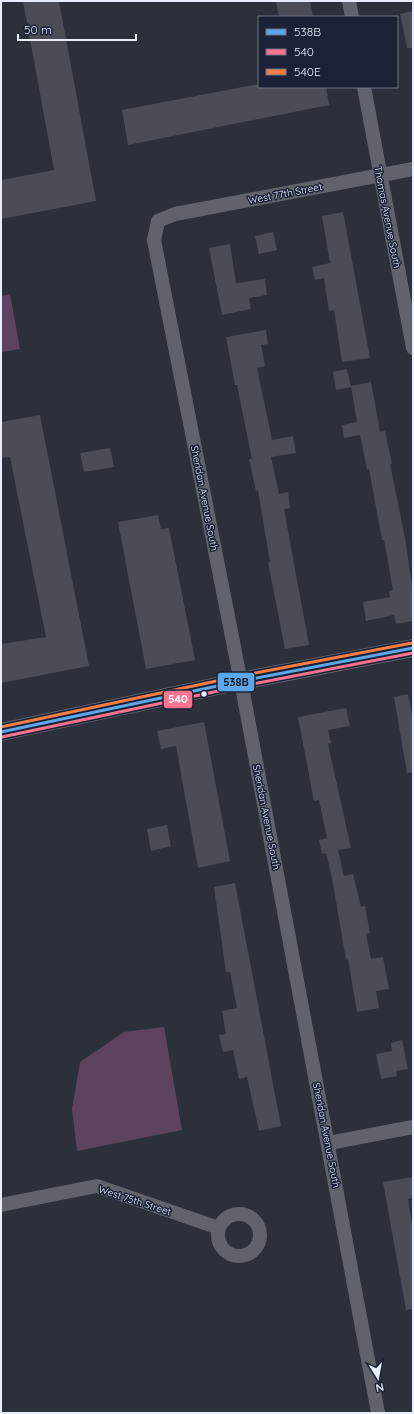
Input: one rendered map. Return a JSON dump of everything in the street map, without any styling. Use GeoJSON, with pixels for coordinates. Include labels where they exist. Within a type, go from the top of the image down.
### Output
{"type":"FeatureCollection","features":[{"type":"Feature","properties":{"kind":"street"},"geometry":{"type":"LineString","coordinates":[[349,1],[352,16]]}},
{"type":"Feature","properties":{"kind":"street","name":"Thomas Avenue South"},"geometry":{"type":"LineString","coordinates":[[364,88],[413,348]]}},
{"type":"Feature","properties":{"kind":"street","name":"West 77th Street"},"geometry":{"type":"LineString","coordinates":[[158,221],[175,214],[413,169]]}},
{"type":"Feature","properties":{"kind":"street","name":"Sheridan Avenue South"},"geometry":{"type":"LineString","coordinates":[[158,221],[154,240],[241,681],[329,1143],[378,1413]]}},
{"type":"Feature","properties":{"kind":"street"},"geometry":{"type":"LineString","coordinates":[[1,732],[241,681],[413,648]]}},
{"type":"Feature","properties":{"kind":"street"},"geometry":{"type":"LineString","coordinates":[[329,1143],[413,1127]]}},
{"type":"Feature","properties":{"kind":"street","name":"West 75th Street"},"geometry":{"type":"LineString","coordinates":[[1,1205],[98,1186],[219,1228]]}},
{"type":"Feature","properties":{"kind":"shaded area"},"geometry":{"type":"Polygon","coordinates":[[[10,294],[20,349],[1,352],[1,296],[10,294]]]}},
{"type":"Feature","properties":{"kind":"shaded area"},"geometry":{"type":"Polygon","coordinates":[[[164,1027],[182,1130],[77,1151],[72,1109],[80,1062],[124,1032],[164,1027]]]}},
{"type":"Feature","properties":{"kind":"building"},"geometry":{"type":"Polygon","coordinates":[[[23,1],[59,1],[96,201],[1,219],[1,180],[54,170],[23,1]]]}},
{"type":"Feature","properties":{"kind":"building"},"geometry":{"type":"Polygon","coordinates":[[[276,1],[310,1],[313,16],[279,16],[276,1]]]}},
{"type":"Feature","properties":{"kind":"building"},"geometry":{"type":"Polygon","coordinates":[[[413,11],[413,48],[407,48],[400,14],[413,11]]]}},
{"type":"Feature","properties":{"kind":"building"},"geometry":{"type":"Polygon","coordinates":[[[258,84],[258,88],[326,88],[329,105],[128,145],[122,110],[258,84]]]}},
{"type":"Feature","properties":{"kind":"building"},"geometry":{"type":"Polygon","coordinates":[[[343,212],[370,358],[342,362],[334,310],[329,311],[324,278],[315,280],[312,267],[330,263],[322,216],[343,212]]]}},
{"type":"Feature","properties":{"kind":"building"},"geometry":{"type":"Polygon","coordinates":[[[273,232],[277,250],[259,254],[255,236],[273,232]]]}},
{"type":"Feature","properties":{"kind":"building"},"geometry":{"type":"Polygon","coordinates":[[[230,244],[236,283],[265,279],[267,295],[249,298],[251,309],[222,315],[209,248],[230,244]]]}},
{"type":"Feature","properties":{"kind":"building"},"geometry":{"type":"Polygon","coordinates":[[[266,330],[268,344],[261,345],[265,366],[257,368],[272,440],[293,436],[296,453],[271,457],[279,494],[288,492],[290,508],[284,509],[309,645],[285,649],[268,562],[270,562],[258,490],[256,491],[249,459],[252,459],[237,385],[235,385],[226,337],[266,330]]]}},
{"type":"Feature","properties":{"kind":"building"},"geometry":{"type":"Polygon","coordinates":[[[347,369],[351,387],[336,390],[333,372],[347,369]]]}},
{"type":"Feature","properties":{"kind":"building"},"geometry":{"type":"Polygon","coordinates":[[[371,382],[380,432],[385,431],[392,464],[390,464],[405,538],[413,592],[413,621],[396,624],[394,615],[366,621],[363,602],[390,597],[389,591],[393,590],[369,469],[367,469],[360,435],[344,438],[342,425],[357,422],[351,386],[371,382]]]}},
{"type":"Feature","properties":{"kind":"building"},"geometry":{"type":"Polygon","coordinates":[[[40,415],[89,666],[1,683],[1,644],[46,637],[10,457],[1,458],[1,422],[40,415]]]}},
{"type":"Feature","properties":{"kind":"building"},"geometry":{"type":"Polygon","coordinates":[[[110,448],[114,467],[84,472],[80,453],[110,448]]]}},
{"type":"Feature","properties":{"kind":"building"},"geometry":{"type":"Polygon","coordinates":[[[158,515],[161,529],[169,528],[195,660],[146,669],[118,522],[158,515]]]}},
{"type":"Feature","properties":{"kind":"building"},"geometry":{"type":"Polygon","coordinates":[[[408,694],[413,720],[413,772],[407,773],[394,697],[408,694]]]}},
{"type":"Feature","properties":{"kind":"building"},"geometry":{"type":"Polygon","coordinates":[[[346,708],[350,726],[328,730],[331,743],[328,744],[351,848],[338,850],[344,876],[353,874],[361,907],[365,906],[370,933],[366,934],[371,959],[383,957],[389,989],[376,991],[379,1008],[357,1012],[348,959],[346,960],[332,878],[326,853],[322,854],[319,840],[327,838],[319,800],[314,801],[298,717],[346,708]]]}},
{"type":"Feature","properties":{"kind":"building"},"geometry":{"type":"Polygon","coordinates":[[[204,722],[230,861],[198,868],[176,746],[161,749],[157,731],[204,722]]]}},
{"type":"Feature","properties":{"kind":"building"},"geometry":{"type":"Polygon","coordinates":[[[167,825],[171,846],[151,851],[147,829],[167,825]]]}},
{"type":"Feature","properties":{"kind":"building"},"geometry":{"type":"Polygon","coordinates":[[[235,883],[281,1126],[259,1131],[247,1077],[239,1079],[233,1050],[223,1052],[219,1035],[226,1034],[222,1011],[237,1008],[230,972],[226,972],[214,887],[235,883]]]}},
{"type":"Feature","properties":{"kind":"building"},"geometry":{"type":"Polygon","coordinates":[[[402,1040],[408,1069],[396,1071],[397,1076],[381,1079],[376,1054],[392,1051],[391,1043],[402,1040]]]}},
{"type":"Feature","properties":{"kind":"building"},"geometry":{"type":"Polygon","coordinates":[[[413,1177],[413,1198],[408,1199],[413,1230],[413,1309],[406,1310],[383,1182],[413,1177]]]}},
{"type":"Feature","properties":{"kind":"transit line","name":"540E"},"geometry":{"type":"LineString","coordinates":[[1,727],[240,676],[412,643]]}},
{"type":"Feature","properties":{"kind":"transit line","name":"538B"},"geometry":{"type":"LineString","coordinates":[[1,732],[241,681],[413,648]]}},
{"type":"Feature","properties":{"kind":"transit line","name":"540"},"geometry":{"type":"LineString","coordinates":[[2,737],[242,686],[413,653]]}}]}
